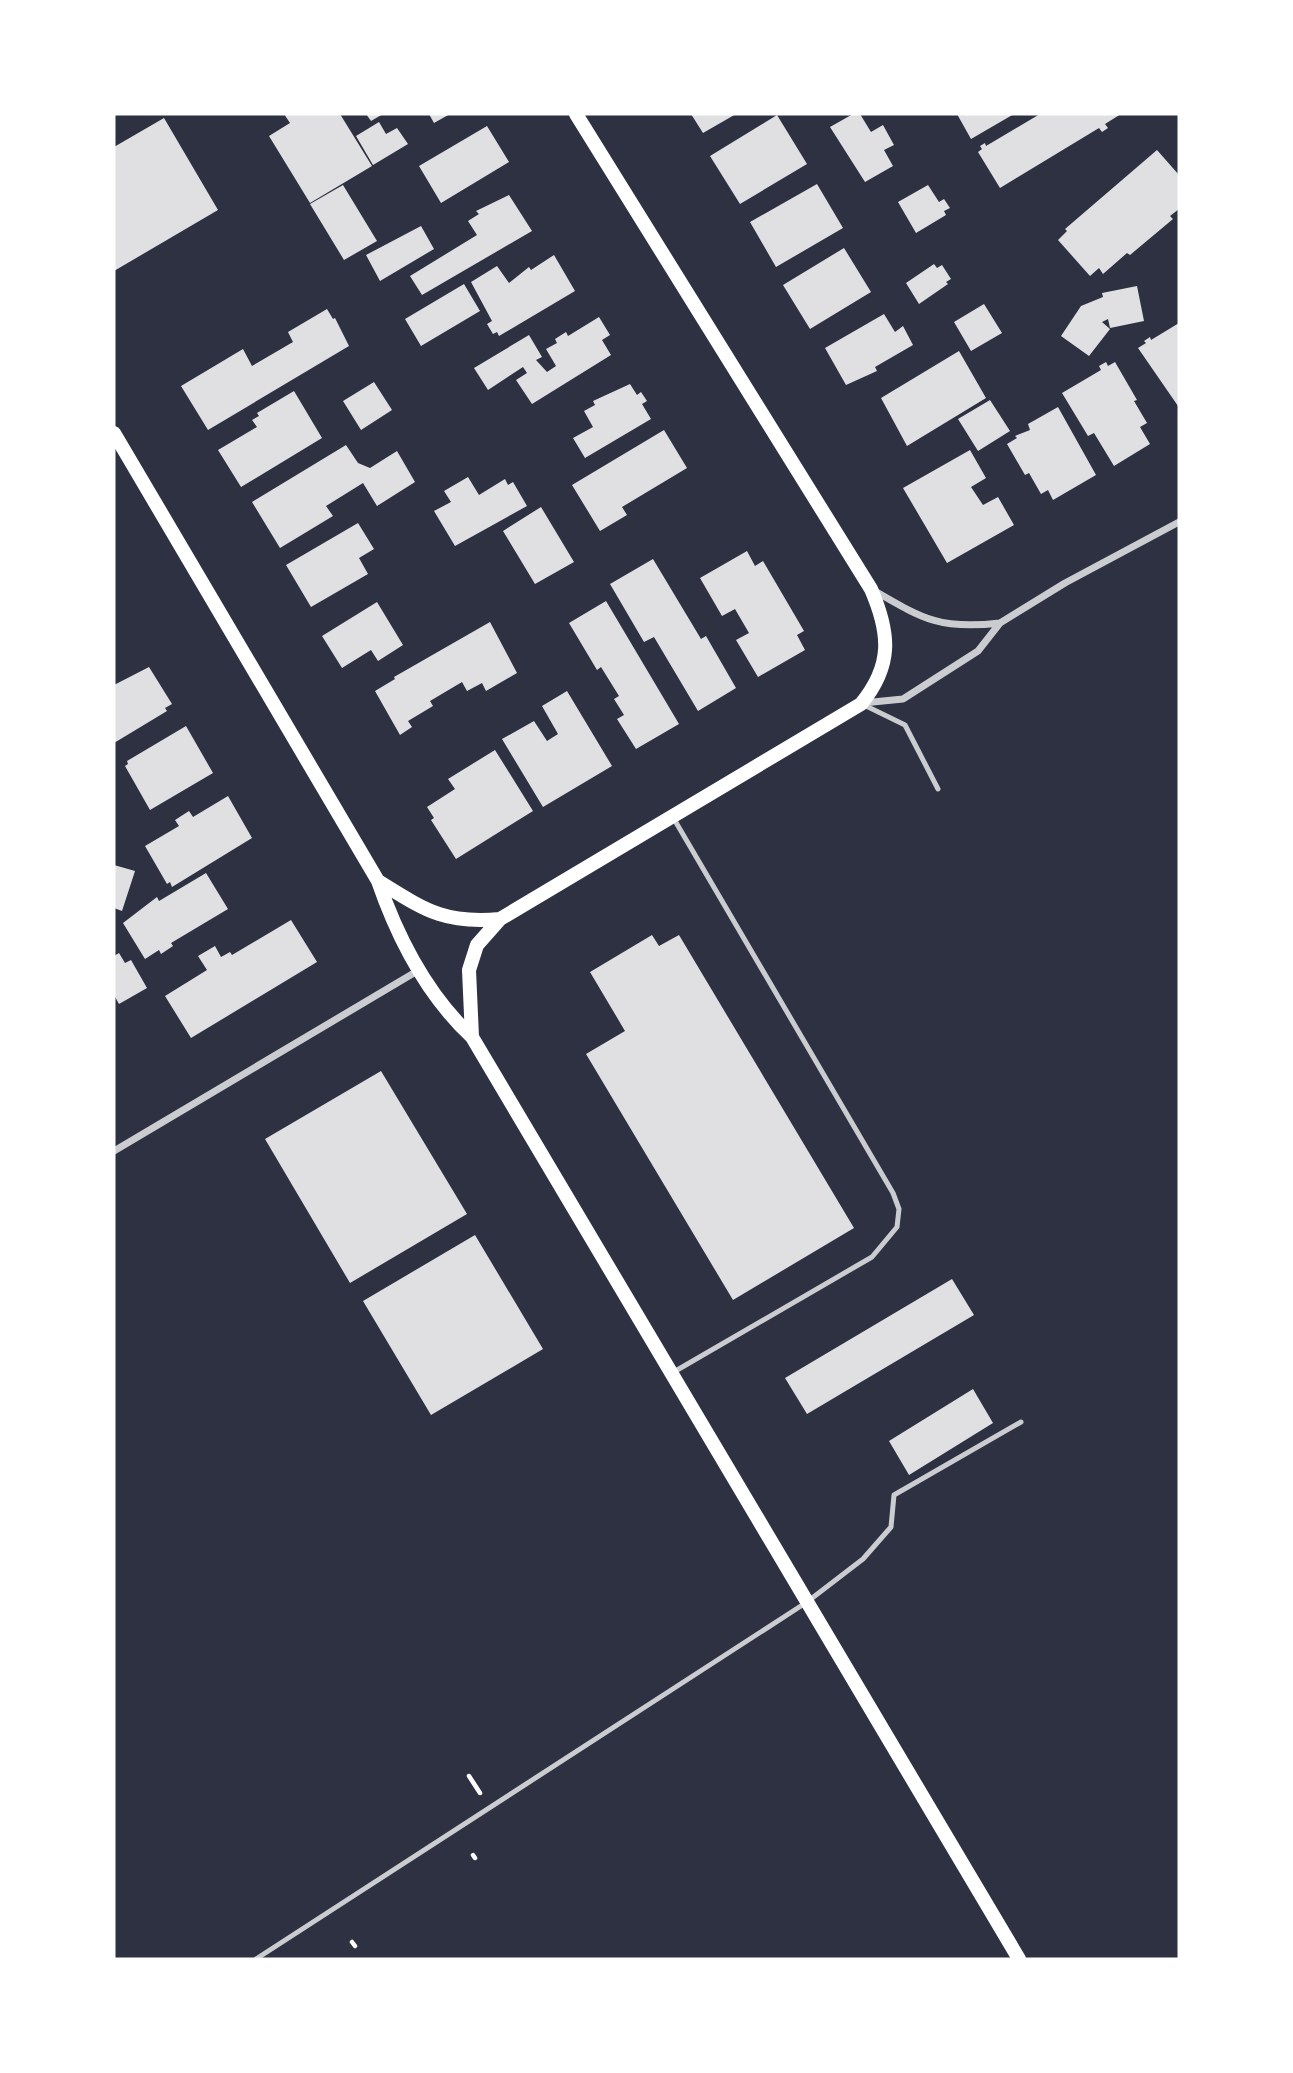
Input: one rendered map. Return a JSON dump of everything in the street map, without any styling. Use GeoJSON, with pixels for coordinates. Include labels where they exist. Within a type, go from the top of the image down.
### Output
{"type":"FeatureCollection","features":[{"type":"Feature","properties":{"kind":"main road"},"geometry":{"type":"LineString","coordinates":[[472,1037],[469,970],[477,944],[500,919],[861,704],[874,688],[882,668],[886,644],[884,618],[871,589],[576,114]]}},
{"type":"Feature","properties":{"kind":"main road"},"geometry":{"type":"LineString","coordinates":[[114,433],[377,881],[394,928],[447,1014],[472,1037],[1019,1959]]}},
{"type":"Feature","properties":{"kind":"main road"},"geometry":{"type":"LineString","coordinates":[[377,881],[437,915],[466,922],[500,919]]}},
{"type":"Feature","properties":{"kind":"street"},"geometry":{"type":"LineString","coordinates":[[861,704],[903,699],[978,651],[1000,623],[1065,583],[1179,522]]}},
{"type":"Feature","properties":{"kind":"street"},"geometry":{"type":"LineString","coordinates":[[871,589],[915,615],[939,624],[968,627],[1000,623]]}},
{"type":"Feature","properties":{"kind":"street"},"geometry":{"type":"LineString","coordinates":[[114,1151],[419,970]]}},
{"type":"Feature","properties":{"kind":"lane"},"geometry":{"type":"LineString","coordinates":[[861,704],[905,725],[938,789]]}},
{"type":"Feature","properties":{"kind":"lane"},"geometry":{"type":"LineString","coordinates":[[671,1373],[872,1257],[897,1227],[899,1209],[886,1181],[673,816]]}},
{"type":"Feature","properties":{"kind":"lane"},"geometry":{"type":"LineString","coordinates":[[256,1959],[807,1602],[863,1559],[891,1527],[894,1495],[1021,1422]]}},
{"type":"Feature","properties":{"kind":"building"},"geometry":{"type":"Polygon","coordinates":[[[284,114],[340,114],[372,166],[310,203],[269,136],[290,123],[284,114]]]}},
{"type":"Feature","properties":{"kind":"building"},"geometry":{"type":"Polygon","coordinates":[[[366,114],[383,114],[371,121],[366,114]]]}},
{"type":"Feature","properties":{"kind":"building"},"geometry":{"type":"Polygon","coordinates":[[[429,114],[450,114],[434,123],[429,114]]]}},
{"type":"Feature","properties":{"kind":"building"},"geometry":{"type":"Polygon","coordinates":[[[691,114],[736,114],[703,133],[691,114]]]}},
{"type":"Feature","properties":{"kind":"building"},"geometry":{"type":"Polygon","coordinates":[[[853,114],[860,114],[871,132],[883,125],[894,145],[884,150],[893,166],[865,182],[830,127],[853,114]]]}},
{"type":"Feature","properties":{"kind":"building"},"geometry":{"type":"Polygon","coordinates":[[[957,114],[1014,114],[971,139],[957,114]]]}},
{"type":"Feature","properties":{"kind":"building"},"geometry":{"type":"Polygon","coordinates":[[[1040,114],[1121,114],[1105,124],[1108,128],[1102,132],[1099,128],[1000,188],[978,152],[982,149],[980,146],[985,143],[986,146],[1040,114]]]}},
{"type":"Feature","properties":{"kind":"building"},"geometry":{"type":"Polygon","coordinates":[[[777,115],[807,164],[740,204],[710,156],[777,115]]]}},
{"type":"Feature","properties":{"kind":"building"},"geometry":{"type":"Polygon","coordinates":[[[164,118],[218,210],[114,271],[114,147],[164,118]]]}},
{"type":"Feature","properties":{"kind":"building"},"geometry":{"type":"Polygon","coordinates":[[[379,122],[386,134],[397,128],[408,144],[373,165],[356,136],[379,122]]]}},
{"type":"Feature","properties":{"kind":"building"},"geometry":{"type":"Polygon","coordinates":[[[487,126],[509,162],[441,203],[419,166],[487,126]]]}},
{"type":"Feature","properties":{"kind":"building"},"geometry":{"type":"Polygon","coordinates":[[[1157,150],[1179,175],[1179,209],[1170,216],[1173,219],[1130,255],[1127,253],[1103,274],[1099,268],[1090,276],[1058,240],[1067,231],[1065,229],[1157,150]]]}},
{"type":"Feature","properties":{"kind":"building"},"geometry":{"type":"Polygon","coordinates":[[[817,184],[843,228],[776,267],[750,222],[817,184]]]}},
{"type":"Feature","properties":{"kind":"building"},"geometry":{"type":"Polygon","coordinates":[[[343,185],[377,241],[344,260],[310,204],[343,185]]]}},
{"type":"Feature","properties":{"kind":"building"},"geometry":{"type":"Polygon","coordinates":[[[928,185],[939,202],[944,199],[950,208],[944,211],[946,215],[916,233],[898,202],[928,185]]]}},
{"type":"Feature","properties":{"kind":"building"},"geometry":{"type":"Polygon","coordinates":[[[509,195],[532,231],[422,295],[410,276],[477,235],[468,221],[479,214],[476,211],[509,195]]]}},
{"type":"Feature","properties":{"kind":"building"},"geometry":{"type":"Polygon","coordinates":[[[421,226],[434,249],[380,281],[366,255],[421,226]]]}},
{"type":"Feature","properties":{"kind":"building"},"geometry":{"type":"Polygon","coordinates":[[[844,248],[871,292],[810,329],[783,285],[844,248]]]}},
{"type":"Feature","properties":{"kind":"building"},"geometry":{"type":"Polygon","coordinates":[[[554,255],[575,291],[499,336],[497,332],[493,334],[487,324],[492,321],[471,282],[497,266],[509,283],[529,267],[531,270],[554,255]]]}},
{"type":"Feature","properties":{"kind":"building"},"geometry":{"type":"Polygon","coordinates":[[[934,264],[937,268],[942,265],[951,279],[919,304],[906,283],[934,264]]]}},
{"type":"Feature","properties":{"kind":"building"},"geometry":{"type":"Polygon","coordinates":[[[464,284],[480,311],[421,346],[405,319],[464,284]]]}},
{"type":"Feature","properties":{"kind":"building"},"geometry":{"type":"Polygon","coordinates":[[[1137,286],[1144,321],[1110,328],[1108,319],[1102,322],[1110,329],[1089,356],[1061,336],[1081,306],[1103,297],[1102,293],[1137,286]]]}},
{"type":"Feature","properties":{"kind":"building"},"geometry":{"type":"Polygon","coordinates":[[[984,304],[1002,333],[971,351],[954,322],[984,304]]]}},
{"type":"Feature","properties":{"kind":"building"},"geometry":{"type":"Polygon","coordinates":[[[327,309],[333,319],[335,318],[349,346],[208,430],[181,386],[243,349],[252,366],[293,342],[288,332],[327,309]]]}},
{"type":"Feature","properties":{"kind":"building"},"geometry":{"type":"Polygon","coordinates":[[[884,314],[895,332],[903,326],[913,345],[875,367],[877,371],[846,385],[825,348],[884,314]]]}},
{"type":"Feature","properties":{"kind":"building"},"geometry":{"type":"Polygon","coordinates":[[[599,317],[610,335],[602,340],[611,355],[532,404],[516,380],[527,373],[523,367],[488,390],[474,368],[529,335],[542,357],[536,360],[547,372],[556,366],[546,349],[557,343],[555,339],[566,332],[568,336],[599,317]]]}},
{"type":"Feature","properties":{"kind":"building"},"geometry":{"type":"Polygon","coordinates":[[[1179,323],[1178,406],[1138,348],[1150,337],[1151,340],[1179,323]]]}},
{"type":"Feature","properties":{"kind":"building"},"geometry":{"type":"Polygon","coordinates":[[[959,351],[986,398],[907,446],[881,398],[959,351]]]}},
{"type":"Feature","properties":{"kind":"building"},"geometry":{"type":"Polygon","coordinates":[[[1106,362],[1108,366],[1115,362],[1137,400],[1134,401],[1147,423],[1140,427],[1150,444],[1114,466],[1094,433],[1088,436],[1062,393],[1101,370],[1099,366],[1106,362]]]}},
{"type":"Feature","properties":{"kind":"building"},"geometry":{"type":"Polygon","coordinates":[[[374,382],[392,410],[361,430],[343,401],[374,382]]]}},
{"type":"Feature","properties":{"kind":"building"},"geometry":{"type":"Polygon","coordinates":[[[630,384],[637,395],[641,392],[647,401],[642,404],[651,419],[585,458],[573,438],[593,427],[584,411],[595,405],[593,401],[630,384]]]}},
{"type":"Feature","properties":{"kind":"building"},"geometry":{"type":"Polygon","coordinates":[[[294,391],[322,438],[241,487],[218,450],[257,427],[252,420],[259,416],[257,413],[294,391]]]}},
{"type":"Feature","properties":{"kind":"building"},"geometry":{"type":"Polygon","coordinates":[[[990,400],[1010,431],[978,451],[958,419],[990,400]]]}},
{"type":"Feature","properties":{"kind":"building"},"geometry":{"type":"Polygon","coordinates":[[[1058,407],[1096,475],[1053,500],[1048,490],[1041,494],[1029,473],[1025,475],[1007,444],[1017,438],[1015,436],[1030,430],[1028,424],[1058,407]]]}},
{"type":"Feature","properties":{"kind":"building"},"geometry":{"type":"Polygon","coordinates":[[[664,430],[687,468],[622,507],[627,515],[600,531],[572,485],[664,430]]]}},
{"type":"Feature","properties":{"kind":"building"},"geometry":{"type":"Polygon","coordinates":[[[346,445],[358,463],[370,468],[397,451],[415,482],[377,506],[363,483],[326,506],[333,516],[280,548],[252,502],[346,445]]]}},
{"type":"Feature","properties":{"kind":"building"},"geometry":{"type":"Polygon","coordinates":[[[970,450],[986,478],[971,487],[983,505],[998,497],[1014,525],[947,563],[903,488],[970,450]]]}},
{"type":"Feature","properties":{"kind":"building"},"geometry":{"type":"Polygon","coordinates":[[[468,477],[479,495],[505,479],[508,485],[513,482],[527,506],[455,546],[434,511],[451,502],[444,491],[468,477]]]}},
{"type":"Feature","properties":{"kind":"building"},"geometry":{"type":"Polygon","coordinates":[[[541,507],[574,562],[535,584],[503,531],[541,507]]]}},
{"type":"Feature","properties":{"kind":"building"},"geometry":{"type":"Polygon","coordinates":[[[358,523],[374,549],[359,558],[368,574],[311,607],[286,565],[358,523]]]}},
{"type":"Feature","properties":{"kind":"building"},"geometry":{"type":"Polygon","coordinates":[[[747,551],[755,566],[763,561],[804,631],[797,635],[805,650],[758,677],[736,640],[749,633],[735,609],[722,616],[700,578],[747,551]]]}},
{"type":"Feature","properties":{"kind":"building"},"geometry":{"type":"Polygon","coordinates":[[[653,559],[701,639],[706,636],[736,688],[698,711],[654,637],[644,642],[610,584],[653,559]]]}},
{"type":"Feature","properties":{"kind":"building"},"geometry":{"type":"Polygon","coordinates":[[[606,601],[679,724],[636,749],[617,719],[624,715],[614,699],[619,696],[601,667],[597,670],[569,623],[606,601]]]}},
{"type":"Feature","properties":{"kind":"building"},"geometry":{"type":"Polygon","coordinates":[[[377,602],[403,645],[378,661],[371,650],[342,668],[322,636],[377,602]]]}},
{"type":"Feature","properties":{"kind":"building"},"geometry":{"type":"Polygon","coordinates":[[[490,622],[517,673],[486,691],[482,683],[467,691],[462,682],[430,701],[433,706],[408,721],[412,727],[400,735],[375,691],[395,679],[394,677],[490,622]]]}},
{"type":"Feature","properties":{"kind":"building"},"geometry":{"type":"Polygon","coordinates":[[[149,667],[172,704],[165,708],[167,711],[114,743],[114,685],[149,667]]]}},
{"type":"Feature","properties":{"kind":"building"},"geometry":{"type":"Polygon","coordinates":[[[567,691],[612,766],[543,807],[502,739],[534,721],[547,741],[558,734],[542,706],[567,691]]]}},
{"type":"Feature","properties":{"kind":"building"},"geometry":{"type":"Polygon","coordinates":[[[186,726],[213,773],[150,810],[125,766],[127,761],[186,726]]]}},
{"type":"Feature","properties":{"kind":"building"},"geometry":{"type":"Polygon","coordinates":[[[495,750],[533,811],[456,859],[431,820],[434,818],[427,807],[455,789],[448,779],[495,750]]]}},
{"type":"Feature","properties":{"kind":"building"},"geometry":{"type":"Polygon","coordinates":[[[228,796],[252,838],[172,887],[170,882],[167,884],[145,846],[179,826],[175,820],[189,811],[193,817],[228,796]]]}},
{"type":"Feature","properties":{"kind":"building"},"geometry":{"type":"Polygon","coordinates":[[[114,865],[135,871],[122,911],[114,908],[114,865]]]}},
{"type":"Feature","properties":{"kind":"building"},"geometry":{"type":"Polygon","coordinates":[[[206,873],[228,909],[171,943],[173,946],[161,954],[159,950],[145,959],[123,923],[157,897],[159,901],[206,873]]]}},
{"type":"Feature","properties":{"kind":"building"},"geometry":{"type":"Polygon","coordinates":[[[291,920],[317,962],[191,1038],[165,996],[207,970],[198,956],[215,946],[221,957],[230,952],[232,955],[291,920]]]}},
{"type":"Feature","properties":{"kind":"building"},"geometry":{"type":"Polygon","coordinates":[[[652,935],[659,946],[679,935],[854,1228],[733,1300],[586,1054],[625,1031],[590,972],[652,935]]]}},
{"type":"Feature","properties":{"kind":"building"},"geometry":{"type":"Polygon","coordinates":[[[119,953],[125,963],[131,960],[147,988],[119,1004],[114,995],[114,956],[119,953]]]}},
{"type":"Feature","properties":{"kind":"building"},"geometry":{"type":"Polygon","coordinates":[[[381,1071],[467,1214],[350,1283],[265,1139],[381,1071]]]}},
{"type":"Feature","properties":{"kind":"building"},"geometry":{"type":"Polygon","coordinates":[[[475,1235],[543,1349],[431,1415],[363,1301],[475,1235]]]}},
{"type":"Feature","properties":{"kind":"building"},"geometry":{"type":"Polygon","coordinates":[[[952,1279],[974,1315],[807,1414],[785,1378],[952,1279]]]}},
{"type":"Feature","properties":{"kind":"building"},"geometry":{"type":"Polygon","coordinates":[[[973,1389],[993,1423],[909,1475],[889,1441],[973,1389]]]}}]}
